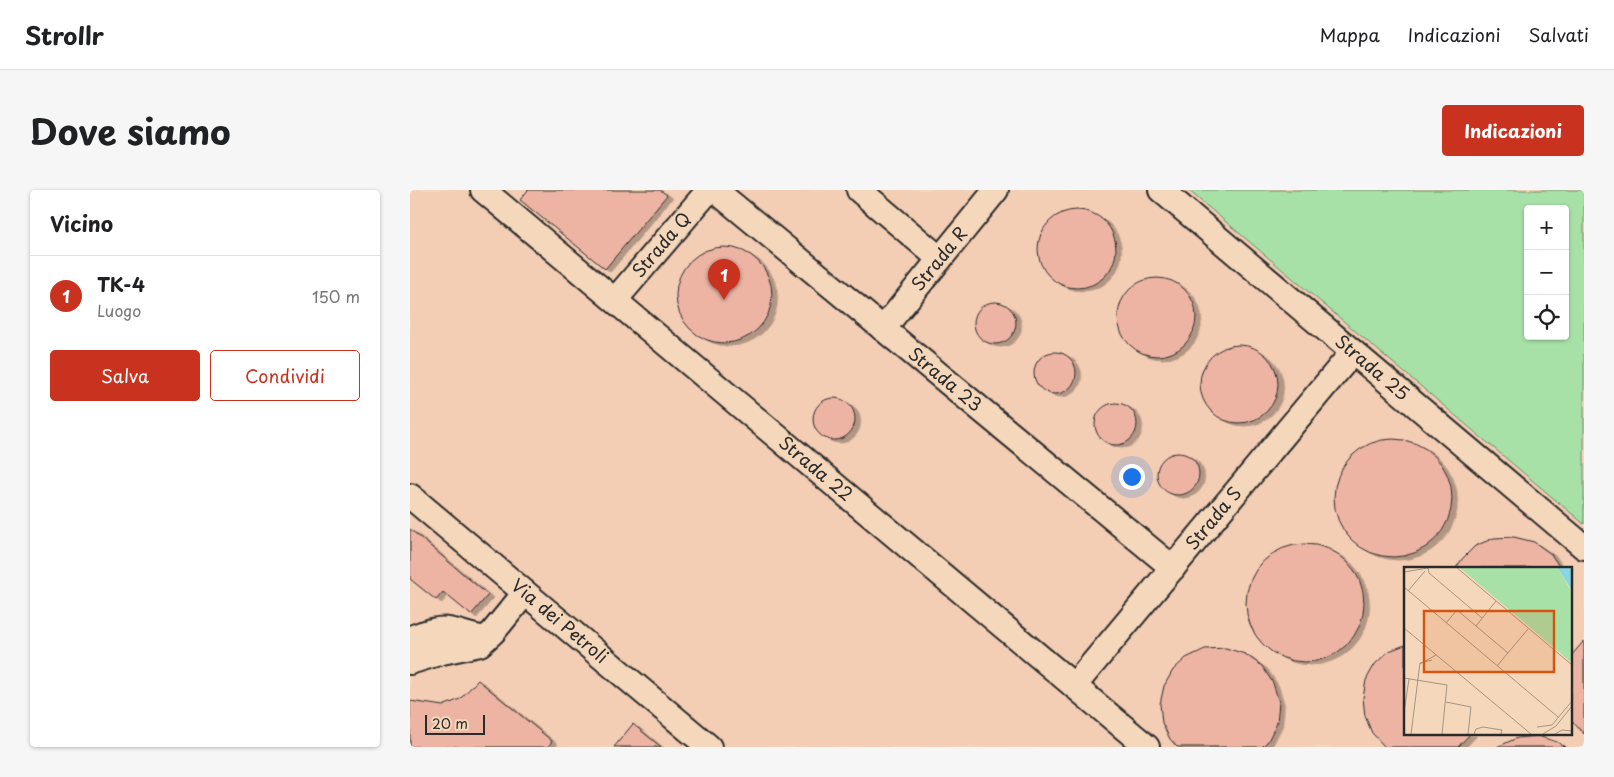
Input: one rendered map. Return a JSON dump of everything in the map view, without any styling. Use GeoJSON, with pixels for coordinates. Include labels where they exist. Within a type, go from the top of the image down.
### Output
{"type":"FeatureCollection","features":[{"type":"Feature","properties":{"kind":"street","name":"Strada 22"},"geometry":{"type":"LineString","coordinates":[[483,190],[1148,747]]}},
{"type":"Feature","properties":{"kind":"street","name":"Strada Q"},"geometry":{"type":"LineString","coordinates":[[615,300],[709,190]]}},
{"type":"Feature","properties":{"kind":"street","name":"Strada 23"},"geometry":{"type":"LineString","coordinates":[[715,190],[1173,568]]}},
{"type":"Feature","properties":{"kind":"street"},"geometry":{"type":"LineString","coordinates":[[859,190],[940,259]]}},
{"type":"Feature","properties":{"kind":"street","name":"Strada R"},"geometry":{"type":"LineString","coordinates":[[883,329],[996,190]]}},
{"type":"Feature","properties":{"kind":"street","name":"Strada 25"},"geometry":{"type":"LineString","coordinates":[[1161,190],[1584,547]]}},
{"type":"Feature","properties":{"kind":"street","name":"Strada S"},"geometry":{"type":"LineString","coordinates":[[1074,686],[1353,352]]}},
{"type":"Feature","properties":{"kind":"street","name":"Via dei Petroli"},"geometry":{"type":"LineString","coordinates":[[410,496],[709,747]]}},
{"type":"Feature","properties":{"kind":"street"},"geometry":{"type":"LineString","coordinates":[[410,662],[442,652],[475,647],[494,632],[525,593]]}},
{"type":"Feature","properties":{"kind":"street"},"geometry":{"type":"LineString","coordinates":[[410,638],[437,630],[452,631],[474,638],[485,638]]}},
{"type":"Feature","properties":{"kind":"shaded area"},"geometry":{"type":"Polygon","coordinates":[[[410,190],[1188,190],[1584,524],[1584,747],[410,747],[410,190]]]}},
{"type":"Feature","properties":{"kind":"green space"},"geometry":{"type":"Polygon","coordinates":[[[1188,190],[1584,190],[1584,524],[1188,190]]]}},
{"type":"Feature","properties":{"kind":"building"},"geometry":{"type":"Polygon","coordinates":[[[528,190],[660,190],[667,195],[605,269],[520,200],[528,190]]]}},
{"type":"Feature","properties":{"kind":"building"},"geometry":{"type":"Polygon","coordinates":[[[1077,210],[1092,213],[1105,221],[1113,234],[1116,249],[1113,264],[1105,277],[1092,285],[1077,288],[1062,285],[1049,277],[1041,264],[1038,249],[1041,234],[1049,221],[1062,213],[1077,210]]]}},
{"type":"Feature","properties":{"kind":"building"},"geometry":{"type":"Polygon","coordinates":[[[724,247],[742,251],[758,261],[768,277],[772,295],[768,313],[758,329],[742,339],[724,343],[706,339],[690,329],[680,313],[676,295],[680,277],[690,261],[706,251],[724,247]]]}},
{"type":"Feature","properties":{"kind":"building"},"geometry":{"type":"Polygon","coordinates":[[[1157,278],[1172,281],[1185,289],[1193,302],[1196,317],[1193,332],[1185,345],[1172,353],[1157,356],[1142,353],[1129,345],[1121,332],[1118,317],[1121,302],[1129,289],[1142,281],[1157,278]]]}},
{"type":"Feature","properties":{"kind":"building"},"geometry":{"type":"Polygon","coordinates":[[[999,302],[1007,305],[1013,311],[1016,323],[1013,335],[1007,341],[991,344],[983,341],[977,335],[974,319],[977,311],[983,305],[999,302]]]}},
{"type":"Feature","properties":{"kind":"building"},"geometry":{"type":"Polygon","coordinates":[[[1239,345],[1254,348],[1267,356],[1275,369],[1278,384],[1275,399],[1267,412],[1254,420],[1239,423],[1224,420],[1211,412],[1203,399],[1200,384],[1203,369],[1211,356],[1224,348],[1239,345]]]}},
{"type":"Feature","properties":{"kind":"building"},"geometry":{"type":"Polygon","coordinates":[[[1059,352],[1067,355],[1073,361],[1076,373],[1073,385],[1067,391],[1051,394],[1043,391],[1037,385],[1034,369],[1037,361],[1043,355],[1059,352]]]}},
{"type":"Feature","properties":{"kind":"building"},"geometry":{"type":"Polygon","coordinates":[[[838,398],[846,401],[852,407],[855,419],[852,431],[846,437],[830,440],[822,437],[816,431],[813,415],[816,407],[822,401],[838,398]]]}},
{"type":"Feature","properties":{"kind":"building"},"geometry":{"type":"Polygon","coordinates":[[[1120,403],[1128,406],[1134,412],[1137,424],[1134,436],[1128,442],[1112,445],[1104,442],[1098,436],[1095,420],[1098,412],[1104,406],[1120,403]]]}},
{"type":"Feature","properties":{"kind":"building"},"geometry":{"type":"Polygon","coordinates":[[[1393,439],[1404,440],[1426,449],[1442,465],[1451,487],[1451,509],[1442,531],[1426,547],[1404,556],[1393,557],[1382,556],[1360,547],[1344,531],[1335,509],[1334,498],[1335,487],[1344,465],[1360,449],[1382,440],[1393,439]]]}},
{"type":"Feature","properties":{"kind":"building"},"geometry":{"type":"Polygon","coordinates":[[[1182,453],[1190,456],[1196,462],[1199,474],[1196,486],[1190,492],[1174,495],[1166,492],[1160,486],[1157,470],[1160,462],[1166,456],[1182,453]]]}},
{"type":"Feature","properties":{"kind":"building"},"geometry":{"type":"Polygon","coordinates":[[[410,529],[488,595],[471,615],[443,592],[436,600],[410,579],[410,529]]]}},
{"type":"Feature","properties":{"kind":"building"},"geometry":{"type":"Polygon","coordinates":[[[1514,537],[1534,542],[1551,554],[1559,567],[1457,567],[1475,546],[1494,538],[1514,537]]]}},
{"type":"Feature","properties":{"kind":"building"},"geometry":{"type":"Polygon","coordinates":[[[1305,544],[1327,549],[1347,561],[1359,581],[1364,603],[1359,625],[1347,645],[1327,657],[1305,662],[1283,657],[1263,645],[1251,625],[1246,603],[1251,581],[1263,561],[1283,549],[1305,544]]]}},
{"type":"Feature","properties":{"kind":"building"},"geometry":{"type":"Polygon","coordinates":[[[1584,641],[1584,734],[1572,721],[1572,655],[1584,641]]]}},
{"type":"Feature","properties":{"kind":"building"},"geometry":{"type":"Polygon","coordinates":[[[1404,645],[1404,734],[1470,734],[1458,747],[1385,747],[1372,733],[1365,716],[1363,698],[1366,680],[1375,664],[1389,651],[1404,645]]]}},
{"type":"Feature","properties":{"kind":"building"},"geometry":{"type":"Polygon","coordinates":[[[1226,648],[1245,654],[1262,666],[1273,683],[1279,702],[1277,723],[1268,741],[1262,747],[1177,747],[1170,739],[1162,723],[1160,704],[1164,686],[1173,670],[1186,658],[1205,649],[1226,648]]]}},
{"type":"Feature","properties":{"kind":"building"},"geometry":{"type":"Polygon","coordinates":[[[478,680],[552,741],[548,747],[410,747],[410,701],[443,706],[460,699],[478,680]]]}},
{"type":"Feature","properties":{"kind":"building"},"geometry":{"type":"Polygon","coordinates":[[[633,724],[661,747],[614,747],[633,724]]]}},
{"type":"Feature","properties":{"kind":"building"},"geometry":{"type":"Polygon","coordinates":[[[1538,736],[1557,742],[1565,747],[1497,747],[1517,738],[1538,736]]]}},
{"type":"Feature","properties":{"kind":"place","name":"TK-4"},"geometry":{"type":"Point","coordinates":[724,300]}}]}
